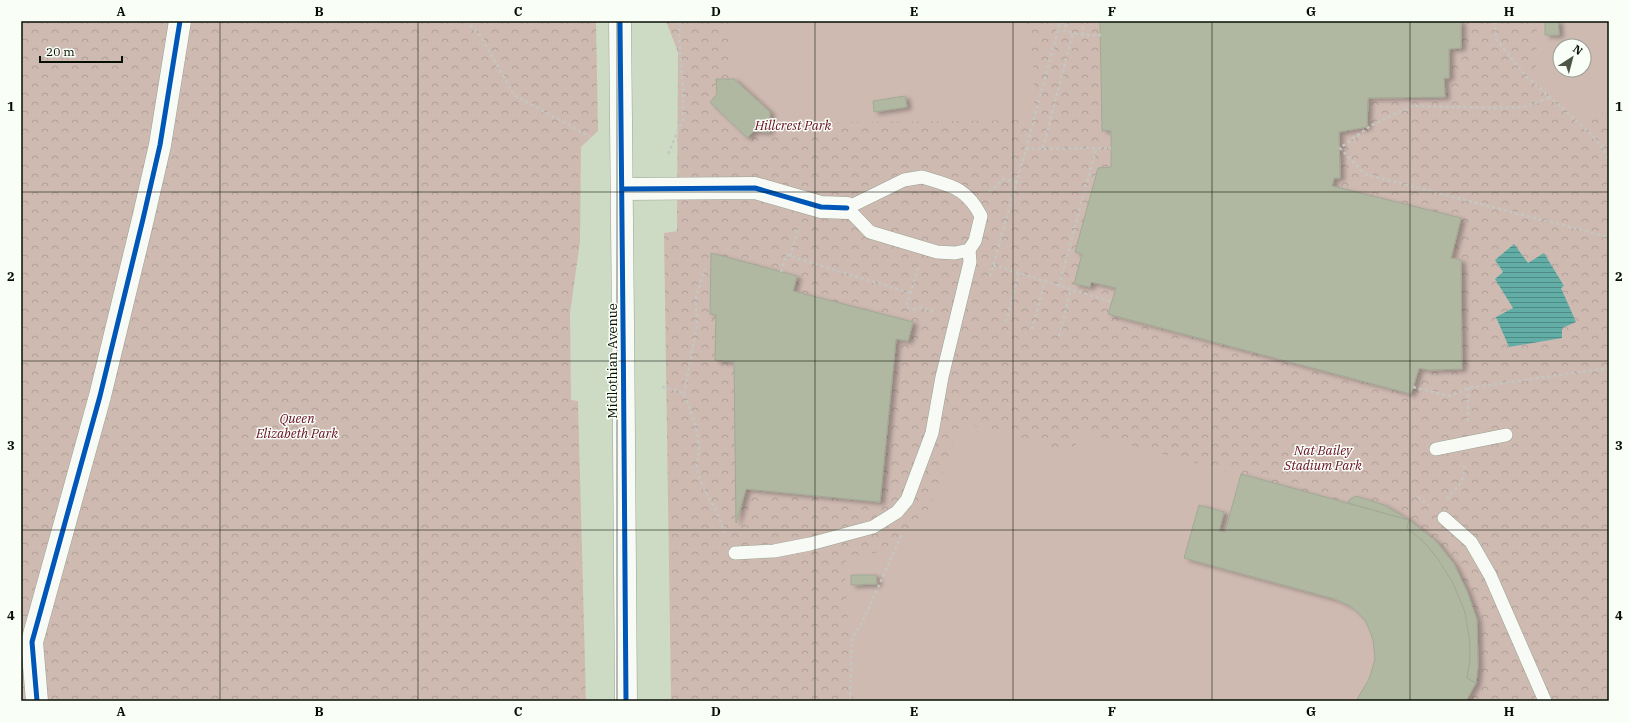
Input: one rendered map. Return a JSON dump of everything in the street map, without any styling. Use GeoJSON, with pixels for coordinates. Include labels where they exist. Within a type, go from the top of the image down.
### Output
{"type":"FeatureCollection","features":[{"type":"Feature","properties":{"kind":"street"},"geometry":{"type":"LineString","coordinates":[[37,701],[27,650],[100,396],[160,146],[180,21]]}},
{"type":"Feature","properties":{"kind":"street","name":"Midlothian Avenue"},"geometry":{"type":"LineString","coordinates":[[620,21],[623,189],[623,453],[626,701]]}},
{"type":"Feature","properties":{"kind":"street"},"geometry":{"type":"LineString","coordinates":[[623,189],[755,188],[821,207],[847,208]]}},
{"type":"Feature","properties":{"kind":"lane"},"geometry":{"type":"LineString","coordinates":[[735,553],[781,550],[810,544],[873,527],[897,512],[907,500],[932,433],[942,377],[970,262],[969,250],[975,240],[981,216],[975,204],[964,193],[951,186],[922,178],[904,180],[847,208],[870,232],[937,252],[955,253],[969,250]]}},
{"type":"Feature","properties":{"kind":"lane"},"geometry":{"type":"LineString","coordinates":[[1436,449],[1506,436]]}},
{"type":"Feature","properties":{"kind":"lane"},"geometry":{"type":"LineString","coordinates":[[1444,518],[1471,542],[1490,575],[1546,701]]}},
{"type":"Feature","properties":{"kind":"path"},"geometry":{"type":"LineString","coordinates":[[466,21],[480,36],[514,95],[590,137]]}},
{"type":"Feature","properties":{"kind":"path"},"geometry":{"type":"LineString","coordinates":[[668,154],[683,119],[683,90],[679,36],[680,21]]}},
{"type":"Feature","properties":{"kind":"path"},"geometry":{"type":"LineString","coordinates":[[1082,35],[1083,21]]}},
{"type":"Feature","properties":{"kind":"path"},"geometry":{"type":"LineString","coordinates":[[1495,21],[1496,39],[1525,75],[1590,134],[1603,148],[1609,160]]}},
{"type":"Feature","properties":{"kind":"path"},"geometry":{"type":"LineString","coordinates":[[988,282],[1017,182],[1060,22],[1066,24],[1064,31],[1082,35],[1101,35]]}},
{"type":"Feature","properties":{"kind":"path"},"geometry":{"type":"LineString","coordinates":[[1042,148],[1073,33]]}},
{"type":"Feature","properties":{"kind":"path"},"geometry":{"type":"LineString","coordinates":[[1549,98],[1523,107],[1493,108],[1412,106],[1372,125],[1340,148],[1364,174],[1609,237]]}},
{"type":"Feature","properties":{"kind":"path"},"geometry":{"type":"LineString","coordinates":[[1059,286],[1096,148]]}},
{"type":"Feature","properties":{"kind":"path"},"geometry":{"type":"LineString","coordinates":[[1026,149],[1111,148]]}},
{"type":"Feature","properties":{"kind":"path"},"geometry":{"type":"LineString","coordinates":[[975,204],[1004,179],[1017,182]]}},
{"type":"Feature","properties":{"kind":"path"},"geometry":{"type":"LineString","coordinates":[[790,256],[800,223]]}},
{"type":"Feature","properties":{"kind":"path"},"geometry":{"type":"LineString","coordinates":[[781,272],[786,255],[910,293]]}},
{"type":"Feature","properties":{"kind":"path"},"geometry":{"type":"LineString","coordinates":[[918,311],[906,307],[920,262]]}},
{"type":"Feature","properties":{"kind":"path"},"geometry":{"type":"LineString","coordinates":[[993,265],[1112,302]]}},
{"type":"Feature","properties":{"kind":"path"},"geometry":{"type":"LineString","coordinates":[[705,268],[696,296],[697,325],[684,394],[693,414],[699,447],[697,472],[706,494],[722,521],[724,533]]}},
{"type":"Feature","properties":{"kind":"path"},"geometry":{"type":"LineString","coordinates":[[1006,322],[1020,273]]}},
{"type":"Feature","properties":{"kind":"path"},"geometry":{"type":"LineString","coordinates":[[1032,329],[1045,281]]}},
{"type":"Feature","properties":{"kind":"path"},"geometry":{"type":"LineString","coordinates":[[1059,336],[1071,289]]}},
{"type":"Feature","properties":{"kind":"path"},"geometry":{"type":"LineString","coordinates":[[1413,387],[1450,396],[1468,388],[1609,368]]}},
{"type":"Feature","properties":{"kind":"path"},"geometry":{"type":"LineString","coordinates":[[662,387],[673,389],[684,394]]}},
{"type":"Feature","properties":{"kind":"path"},"geometry":{"type":"LineString","coordinates":[[850,701],[852,638],[862,623],[905,527]]}},
{"type":"Feature","properties":{"kind":"green space","name":"Queen Elizabeth Park"},"geometry":{"type":"Polygon","coordinates":[[[21,21],[596,21],[598,131],[581,147],[580,242],[570,313],[571,400],[578,401],[586,701],[21,701],[21,21]]]}},
{"type":"Feature","properties":{"kind":"green space","name":"Nat Bailey Stadium Park"},"geometry":{"type":"Polygon","coordinates":[[[666,21],[1609,21],[1609,701],[671,701],[664,233],[677,231],[678,52],[666,21]]]}},
{"type":"Feature","properties":{"kind":"green space"},"geometry":{"type":"Polygon","coordinates":[[[731,21],[1026,21],[1034,70],[1034,120],[773,123],[730,72],[731,21]]]}},
{"type":"Feature","properties":{"kind":"green space"},"geometry":{"type":"Polygon","coordinates":[[[1537,21],[1609,21],[1609,113],[1579,114],[1536,74],[1537,21]]]}},
{"type":"Feature","properties":{"kind":"green space"},"geometry":{"type":"Polygon","coordinates":[[[961,422],[1073,454],[1080,432],[1409,520],[1407,528],[1467,678],[1476,683],[1466,701],[853,701],[844,562],[888,549],[907,540],[929,509],[961,422]]]}},
{"type":"Feature","properties":{"kind":"water"},"geometry":{"type":"Polygon","coordinates":[[[1514,244],[1528,263],[1544,253],[1564,286],[1561,288],[1576,322],[1562,328],[1562,338],[1509,347],[1496,317],[1513,308],[1495,279],[1503,272],[1495,260],[1514,244]]]}},
{"type":"Feature","properties":{"kind":"building"},"geometry":{"type":"Polygon","coordinates":[[[1100,21],[1461,21],[1461,48],[1449,49],[1449,78],[1444,78],[1445,97],[1368,98],[1367,127],[1339,132],[1340,178],[1334,178],[1332,186],[1461,218],[1451,258],[1461,260],[1462,369],[1429,370],[1419,368],[1411,394],[1108,314],[1116,288],[1091,282],[1090,287],[1074,284],[1082,254],[1075,252],[1098,168],[1111,167],[1111,131],[1102,130],[1100,21]]]}},
{"type":"Feature","properties":{"kind":"building"},"geometry":{"type":"Polygon","coordinates":[[[1545,21],[1558,21],[1559,35],[1545,35],[1545,21]]]}},
{"type":"Feature","properties":{"kind":"building"},"geometry":{"type":"Polygon","coordinates":[[[716,79],[734,79],[770,112],[769,132],[754,131],[747,138],[710,102],[717,94],[716,79]]]}},
{"type":"Feature","properties":{"kind":"building"},"geometry":{"type":"Polygon","coordinates":[[[905,96],[907,107],[874,112],[873,101],[905,96]]]}},
{"type":"Feature","properties":{"kind":"building"},"geometry":{"type":"Polygon","coordinates":[[[711,253],[797,276],[793,291],[913,322],[908,341],[896,339],[880,502],[746,489],[736,523],[734,362],[715,360],[716,315],[710,314],[711,253]]]}},
{"type":"Feature","properties":{"kind":"building"},"geometry":{"type":"Polygon","coordinates":[[[1241,474],[1409,520],[1407,528],[1424,542],[1438,559],[1453,583],[1465,612],[1470,642],[1470,661],[1467,678],[1476,683],[1466,701],[1356,701],[1369,679],[1375,659],[1373,640],[1369,629],[1365,620],[1352,607],[1335,599],[1184,558],[1199,505],[1224,512],[1219,531],[1225,532],[1241,474]]]}},
{"type":"Feature","properties":{"kind":"building"},"geometry":{"type":"Polygon","coordinates":[[[1356,496],[1384,505],[1409,520],[1348,503],[1350,499],[1356,496]]]}},
{"type":"Feature","properties":{"kind":"building"},"geometry":{"type":"Polygon","coordinates":[[[1409,520],[1436,541],[1454,564],[1467,591],[1477,620],[1478,666],[1476,683],[1467,678],[1470,661],[1470,642],[1465,612],[1453,583],[1438,559],[1424,542],[1407,528],[1409,520]]]}},
{"type":"Feature","properties":{"kind":"building"},"geometry":{"type":"Polygon","coordinates":[[[851,575],[876,575],[877,584],[851,585],[851,575]]]}},
{"type":"Feature","properties":{"kind":"cycle path"},"geometry":{"type":"LineString","coordinates":[[37,701],[32,642],[100,396],[143,219],[160,145],[180,21]]}},
{"type":"Feature","properties":{"kind":"cycle path"},"geometry":{"type":"LineString","coordinates":[[620,21],[626,701]]}},
{"type":"Feature","properties":{"kind":"cycle path"},"geometry":{"type":"LineString","coordinates":[[623,189],[755,188],[821,207],[847,208]]}},
{"type":"Feature","properties":{"kind":"park label","name":"Hillcrest Park"},"geometry":{"type":"Point","coordinates":[793,125]}}]}
